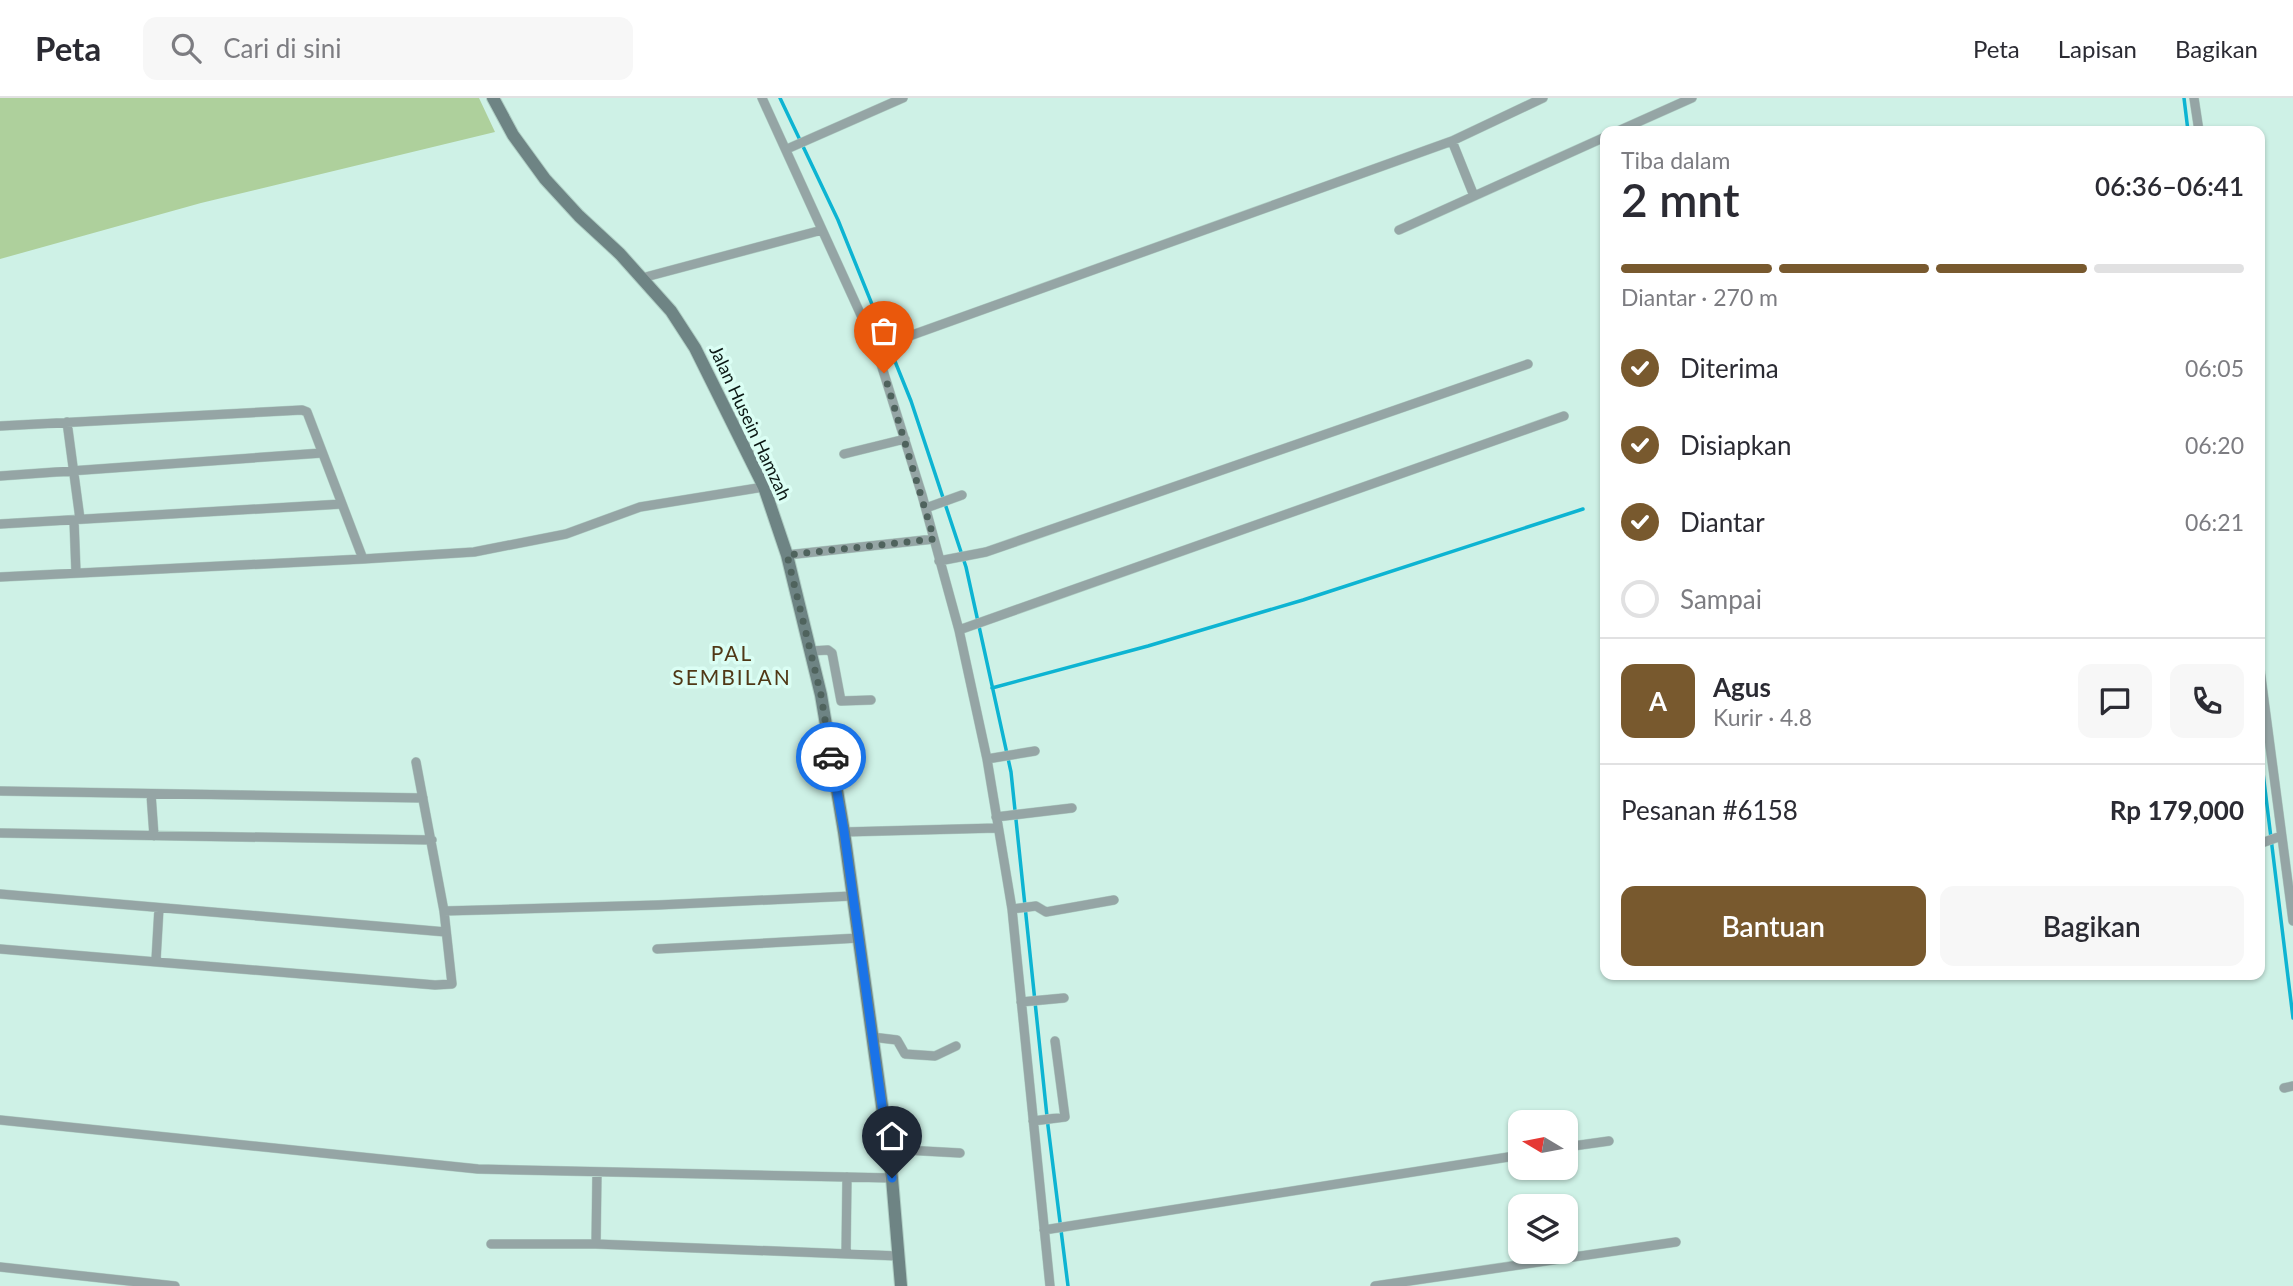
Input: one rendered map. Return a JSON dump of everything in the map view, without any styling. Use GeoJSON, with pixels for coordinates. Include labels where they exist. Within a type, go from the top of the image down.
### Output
{"type":"FeatureCollection","features":[{"type":"Feature","properties":{"kind":"street","name":"Jalan Husein Hamzah"},"geometry":{"type":"LineString","coordinates":[[493,98],[516,142],[545,179],[671,311],[695,348],[764,487],[787,555],[821,695],[844,831],[892,1178],[901,1286]]}},
{"type":"Feature","properties":{"kind":"street"},"geometry":{"type":"LineString","coordinates":[[762,98],[877,348],[961,630],[990,758],[999,817],[997,828],[1016,908],[1048,1229],[1050,1286]]}},
{"type":"Feature","properties":{"kind":"street"},"geometry":{"type":"LineString","coordinates":[[787,149],[903,98]]}},
{"type":"Feature","properties":{"kind":"street"},"geometry":{"type":"LineString","coordinates":[[877,348],[1452,141],[1543,98]]}},
{"type":"Feature","properties":{"kind":"street"},"geometry":{"type":"LineString","coordinates":[[1630,126],[1692,98]]}},
{"type":"Feature","properties":{"kind":"street"},"geometry":{"type":"LineString","coordinates":[[2194,98],[2198,126]]}},
{"type":"Feature","properties":{"kind":"street"},"geometry":{"type":"LineString","coordinates":[[1399,230],[1600,139]]}},
{"type":"Feature","properties":{"kind":"street"},"geometry":{"type":"LineString","coordinates":[[1452,141],[1474,197]]}},
{"type":"Feature","properties":{"kind":"street"},"geometry":{"type":"LineString","coordinates":[[642,278],[822,230]]}},
{"type":"Feature","properties":{"kind":"street"},"geometry":{"type":"LineString","coordinates":[[942,561],[970,556],[1209,476],[1528,364]]}},
{"type":"Feature","properties":{"kind":"street"},"geometry":{"type":"LineString","coordinates":[[0,426],[302,410],[307,412],[363,559]]}},
{"type":"Feature","properties":{"kind":"street"},"geometry":{"type":"LineString","coordinates":[[961,630],[1564,416]]}},
{"type":"Feature","properties":{"kind":"street"},"geometry":{"type":"LineString","coordinates":[[67,422],[77,519],[76,573]]}},
{"type":"Feature","properties":{"kind":"street"},"geometry":{"type":"LineString","coordinates":[[844,454],[905,439]]}},
{"type":"Feature","properties":{"kind":"street"},"geometry":{"type":"LineString","coordinates":[[0,476],[322,453]]}},
{"type":"Feature","properties":{"kind":"street"},"geometry":{"type":"LineString","coordinates":[[0,577],[474,552],[566,534],[640,507],[764,487]]}},
{"type":"Feature","properties":{"kind":"street"},"geometry":{"type":"LineString","coordinates":[[926,508],[962,495]]}},
{"type":"Feature","properties":{"kind":"street"},"geometry":{"type":"LineString","coordinates":[[0,524],[342,504]]}},
{"type":"Feature","properties":{"kind":"street"},"geometry":{"type":"LineString","coordinates":[[787,555],[934,539]]}},
{"type":"Feature","properties":{"kind":"street"},"geometry":{"type":"LineString","coordinates":[[811,651],[828,650],[832,653],[841,701],[871,700]]}},
{"type":"Feature","properties":{"kind":"street"},"geometry":{"type":"LineString","coordinates":[[2265,721],[2277,839],[2293,921]]}},
{"type":"Feature","properties":{"kind":"street"},"geometry":{"type":"LineString","coordinates":[[990,758],[1035,751]]}},
{"type":"Feature","properties":{"kind":"street"},"geometry":{"type":"LineString","coordinates":[[0,949],[435,985],[452,984],[444,911],[416,762]]}},
{"type":"Feature","properties":{"kind":"street"},"geometry":{"type":"LineString","coordinates":[[0,792],[423,798]]}},
{"type":"Feature","properties":{"kind":"street"},"geometry":{"type":"LineString","coordinates":[[151,794],[154,836]]}},
{"type":"Feature","properties":{"kind":"street"},"geometry":{"type":"LineString","coordinates":[[999,817],[1072,808]]}},
{"type":"Feature","properties":{"kind":"street"},"geometry":{"type":"LineString","coordinates":[[844,831],[997,828]]}},
{"type":"Feature","properties":{"kind":"street"},"geometry":{"type":"LineString","coordinates":[[0,833],[432,840]]}},
{"type":"Feature","properties":{"kind":"street"},"geometry":{"type":"LineString","coordinates":[[2265,843],[2277,839]]}},
{"type":"Feature","properties":{"kind":"street"},"geometry":{"type":"LineString","coordinates":[[0,894],[446,932]]}},
{"type":"Feature","properties":{"kind":"street"},"geometry":{"type":"LineString","coordinates":[[444,911],[852,896]]}},
{"type":"Feature","properties":{"kind":"street"},"geometry":{"type":"LineString","coordinates":[[1016,908],[1036,906],[1046,912],[1114,900]]}},
{"type":"Feature","properties":{"kind":"street"},"geometry":{"type":"LineString","coordinates":[[156,960],[159,908]]}},
{"type":"Feature","properties":{"kind":"street"},"geometry":{"type":"LineString","coordinates":[[657,949],[859,939]]}},
{"type":"Feature","properties":{"kind":"street"},"geometry":{"type":"LineString","coordinates":[[1025,1002],[1064,998]]}},
{"type":"Feature","properties":{"kind":"street"},"geometry":{"type":"LineString","coordinates":[[872,1037],[897,1040],[905,1054],[935,1056],[956,1046]]}},
{"type":"Feature","properties":{"kind":"street"},"geometry":{"type":"LineString","coordinates":[[1036,1120],[1065,1117],[1055,1041]]}},
{"type":"Feature","properties":{"kind":"street"},"geometry":{"type":"LineString","coordinates":[[0,1119],[478,1169],[892,1178]]}},
{"type":"Feature","properties":{"kind":"street"},"geometry":{"type":"LineString","coordinates":[[1578,1145],[1609,1141]]}},
{"type":"Feature","properties":{"kind":"street"},"geometry":{"type":"LineString","coordinates":[[887,1149],[960,1153]]}},
{"type":"Feature","properties":{"kind":"street"},"geometry":{"type":"LineString","coordinates":[[1048,1229],[1508,1157]]}},
{"type":"Feature","properties":{"kind":"street"},"geometry":{"type":"LineString","coordinates":[[596,1244],[597,1172]]}},
{"type":"Feature","properties":{"kind":"street"},"geometry":{"type":"LineString","coordinates":[[846,1177],[846,1254]]}},
{"type":"Feature","properties":{"kind":"street"},"geometry":{"type":"LineString","coordinates":[[1374,1286],[1676,1242]]}},
{"type":"Feature","properties":{"kind":"street"},"geometry":{"type":"LineString","coordinates":[[491,1244],[596,1244],[898,1256]]}},
{"type":"Feature","properties":{"kind":"street"},"geometry":{"type":"LineString","coordinates":[[0,1267],[175,1286]]}},
{"type":"Feature","properties":{"kind":"green space"},"geometry":{"type":"Polygon","coordinates":[[[0,98],[479,98],[495,132],[201,203],[0,259],[0,98]]]}},
{"type":"Feature","properties":{"kind":"waterway"},"geometry":{"type":"LineString","coordinates":[[780,98],[838,220],[911,401],[966,567],[1011,772],[1048,1126],[1068,1286]]}},
{"type":"Feature","properties":{"kind":"waterway"},"geometry":{"type":"LineString","coordinates":[[2184,98],[2187,126]]}},
{"type":"Feature","properties":{"kind":"waterway"},"geometry":{"type":"LineString","coordinates":[[992,688],[1303,600],[1583,509]]}},
{"type":"Feature","properties":{"kind":"waterway"},"geometry":{"type":"LineString","coordinates":[[2265,789],[2293,1018]]}},
{"type":"Feature","properties":{"kind":"way so far"},"geometry":{"type":"LineString","coordinates":[[831,757],[821,695],[787,555],[934,539],[884,373]]}},
{"type":"Feature","properties":{"kind":"district","name":"PAL SEMBILAN"},"geometry":{"type":"Point","coordinates":[732,666]}},
{"type":"Feature","properties":{"kind":"route"},"geometry":{"type":"LineString","coordinates":[[831,757],[844,831],[892,1178]]}}]}
